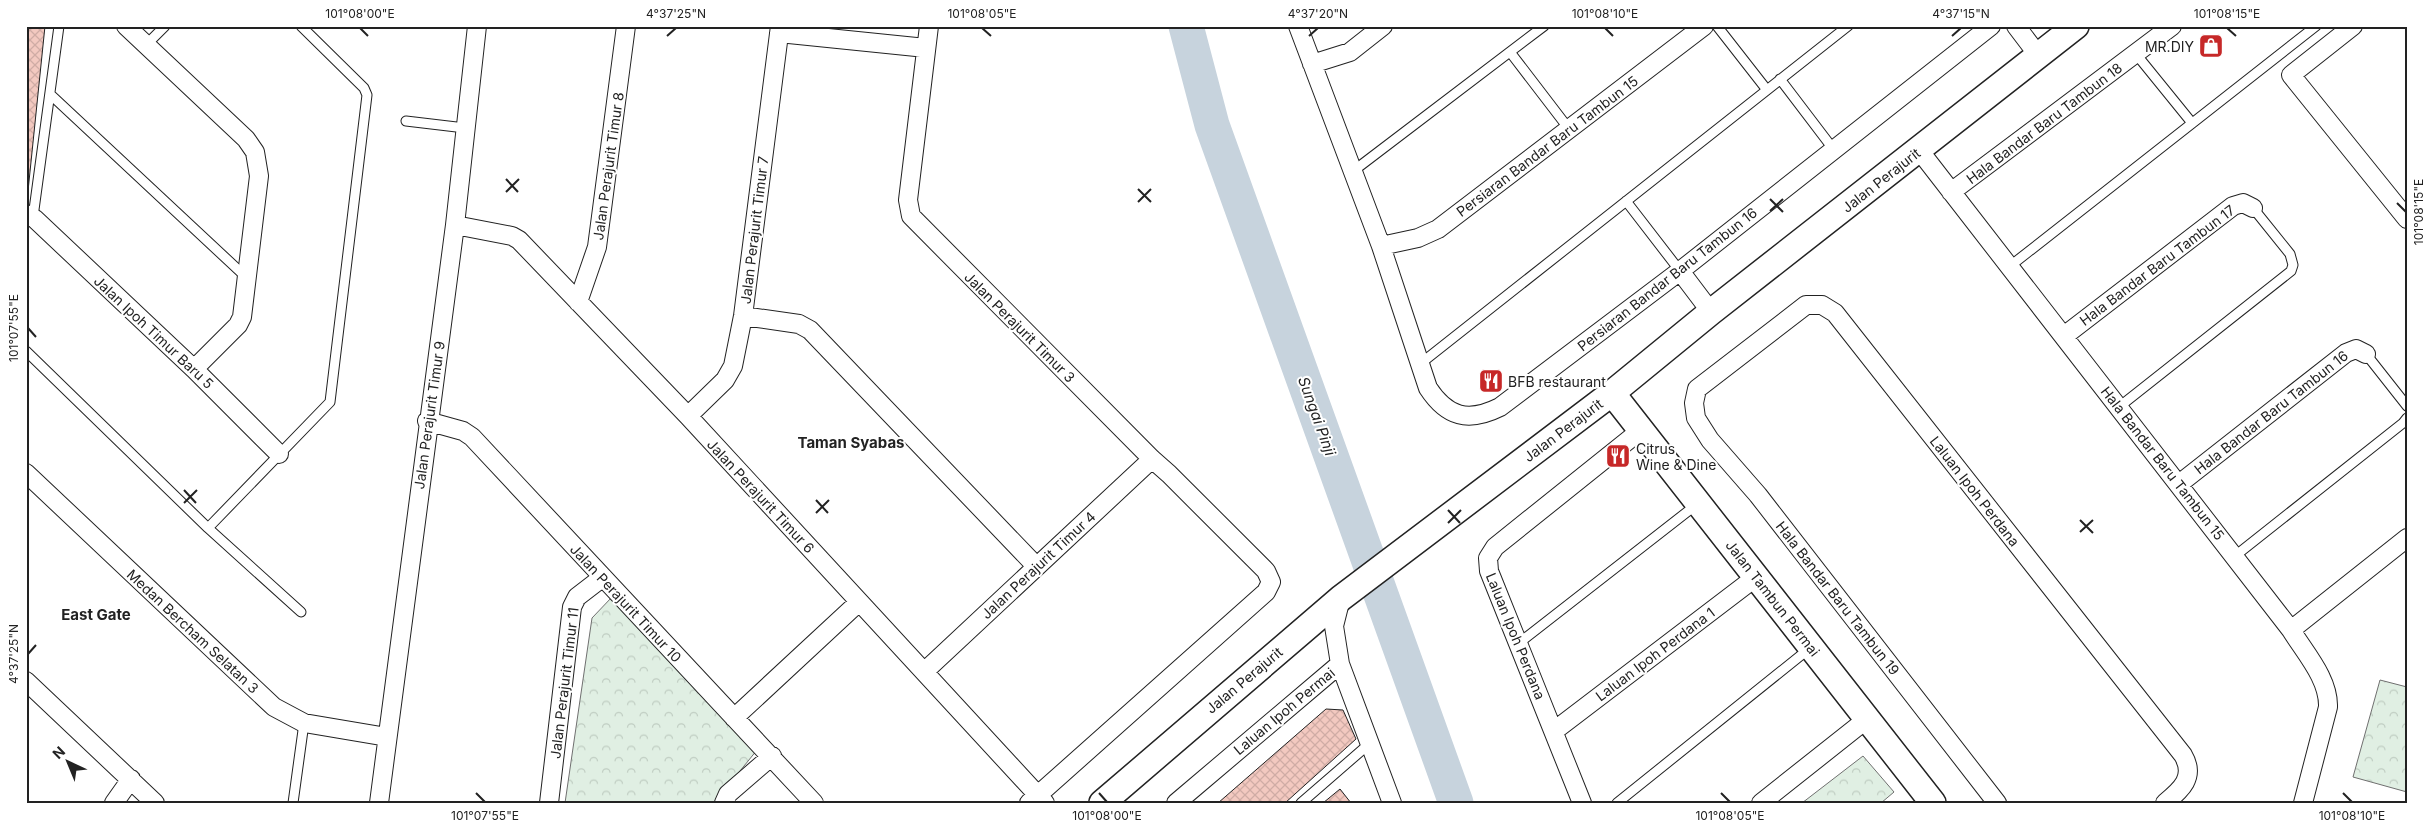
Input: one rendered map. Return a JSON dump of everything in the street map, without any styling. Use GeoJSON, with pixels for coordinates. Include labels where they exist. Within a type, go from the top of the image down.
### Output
{"type":"FeatureCollection","features":[{"type":"Feature","properties":{"kind":"street"},"geometry":{"type":"LineString","coordinates":[[126,26],[246,139],[255,152],[259,176],[240,323],[194,369]]}},
{"type":"Feature","properties":{"kind":"street","name":"Jalan Perajurit Timur 9"},"geometry":{"type":"LineString","coordinates":[[379,803],[455,224],[477,26]]}},
{"type":"Feature","properties":{"kind":"street","name":"Jalan Perajurit Timur 8"},"geometry":{"type":"LineString","coordinates":[[578,302],[597,247],[626,26]]}},
{"type":"Feature","properties":{"kind":"street","name":"Jalan Perajurit Timur 3"},"geometry":{"type":"LineString","coordinates":[[928,26],[908,200],[911,216],[1266,571],[1271,582],[1266,592],[1037,800]]}},
{"type":"Feature","properties":{"kind":"street","name":"Persiaran Bandar Baru Tambun 16"},"geometry":{"type":"LineString","coordinates":[[1298,26],[1381,246],[1428,388],[1437,402],[1451,412],[1467,417],[1484,415],[1500,407],[1680,271],[1991,26]]}},
{"type":"Feature","properties":{"kind":"street"},"geometry":{"type":"LineString","coordinates":[[1312,64],[1350,52],[1384,26]]}},
{"type":"Feature","properties":{"kind":"street","name":"Persiaran Bandar Baru Tambun 15"},"geometry":{"type":"LineString","coordinates":[[1381,246],[1418,238],[1438,229],[1704,26]]}},
{"type":"Feature","properties":{"kind":"street"},"geometry":{"type":"LineString","coordinates":[[2016,26],[2038,55]]}},
{"type":"Feature","properties":{"kind":"street","name":"Jalan Perajurit"},"geometry":{"type":"LineString","coordinates":[[1102,803],[1197,719],[1341,598],[1612,393],[2076,26]]}},
{"type":"Feature","properties":{"kind":"street","name":"Hala Bandar Baru Tambun 18"},"geometry":{"type":"LineString","coordinates":[[1951,192],[2172,26]]}},
{"type":"Feature","properties":{"kind":"street"},"geometry":{"type":"LineString","coordinates":[[2353,26],[2291,75],[2406,216]]}},
{"type":"Feature","properties":{"kind":"street"},"geometry":{"type":"LineString","coordinates":[[780,30],[926,48]]}},
{"type":"Feature","properties":{"kind":"street","name":"Jalan Perajurit Timur 7"},"geometry":{"type":"LineString","coordinates":[[688,416],[730,374],[743,316],[780,30]]}},
{"type":"Feature","properties":{"kind":"street","name":"Hala Bandar Baru Tambun 15"},"geometry":{"type":"LineString","coordinates":[[1919,150],[2235,556],[2291,630],[2323,681],[2328,700],[2327,713],[2304,803]]}},
{"type":"Feature","properties":{"kind":"street","name":"Hala Bandar Baru Tambun 17"},"geometry":{"type":"LineString","coordinates":[[2064,336],[2233,206],[2243,203],[2253,208]]}},
{"type":"Feature","properties":{"kind":"street","name":"Jalan Ipoh Timur Baru 5"},"geometry":{"type":"LineString","coordinates":[[30,216],[194,369],[279,454]]}},
{"type":"Feature","properties":{"kind":"street","name":"Jalan Perajurit Timur 6"},"geometry":{"type":"LineString","coordinates":[[455,224],[512,236],[688,416],[924,671],[1037,800]]}},
{"type":"Feature","properties":{"kind":"street"},"geometry":{"type":"LineString","coordinates":[[1680,271],[1712,312]]}},
{"type":"Feature","properties":{"kind":"street","name":"Laluan Ipoh Perdana"},"geometry":{"type":"LineString","coordinates":[[1697,389],[1798,309],[1813,304],[1829,308],[2183,755],[2189,770],[2188,778],[2184,786],[2164,803]]}},
{"type":"Feature","properties":{"kind":"street"},"geometry":{"type":"LineString","coordinates":[[743,316],[799,324],[810,330],[1036,566]]}},
{"type":"Feature","properties":{"kind":"street","name":"Hala Bandar Baru Tambun 16"},"geometry":{"type":"LineString","coordinates":[[2179,484],[2346,353],[2356,349],[2366,354]]}},
{"type":"Feature","properties":{"kind":"street","name":"Hala Bandar Baru Tambun 19"},"geometry":{"type":"LineString","coordinates":[[1697,389],[1694,403],[1696,418],[1710,440],[1758,495],[1997,803]]}},
{"type":"Feature","properties":{"kind":"street","name":"Jalan Tambun Permai"},"geometry":{"type":"LineString","coordinates":[[1612,393],[1933,803]]}},
{"type":"Feature","properties":{"kind":"street","name":"Jalan Perajurit Timur 10"},"geometry":{"type":"LineString","coordinates":[[428,421],[464,431],[472,437],[814,803]]}},
{"type":"Feature","properties":{"kind":"street","name":"Laluan Ipoh Perdana"},"geometry":{"type":"LineString","coordinates":[[1582,803],[1489,571],[1488,564],[1491,552],[1641,430]]}},
{"type":"Feature","properties":{"kind":"street","name":"Jalan Perajurit Timur 4"},"geometry":{"type":"LineString","coordinates":[[924,671],[1152,459]]}},
{"type":"Feature","properties":{"kind":"street","name":"Medan Bercham Selatan 3"},"geometry":{"type":"LineString","coordinates":[[26,473],[274,707],[304,723],[388,737]]}},
{"type":"Feature","properties":{"kind":"street"},"geometry":{"type":"LineString","coordinates":[[2291,630],[2407,538]]}},
{"type":"Feature","properties":{"kind":"street","name":"Jalan Perajurit Timur 11"},"geometry":{"type":"LineString","coordinates":[[549,803],[572,607],[578,598],[603,577]]}},
{"type":"Feature","properties":{"kind":"street","name":"Laluan Ipoh Perdana 1"},"geometry":{"type":"LineString","coordinates":[[1554,731],[1756,577]]}},
{"type":"Feature","properties":{"kind":"street","name":"Laluan Ipoh Permai"},"geometry":{"type":"LineString","coordinates":[[1176,803],[1340,664],[1334,626],[1341,598]]}},
{"type":"Feature","properties":{"kind":"street"},"geometry":{"type":"LineString","coordinates":[[734,718],[859,602]]}},
{"type":"Feature","properties":{"kind":"street"},"geometry":{"type":"LineString","coordinates":[[1340,664],[1392,803]]}},
{"type":"Feature","properties":{"kind":"street"},"geometry":{"type":"LineString","coordinates":[[26,681],[155,803]]}},
{"type":"Feature","properties":{"kind":"street"},"geometry":{"type":"LineString","coordinates":[[1761,803],[1867,719]]}},
{"type":"Feature","properties":{"kind":"street"},"geometry":{"type":"LineString","coordinates":[[724,803],[728,794],[772,756]]}},
{"type":"Feature","properties":{"kind":"street"},"geometry":{"type":"LineString","coordinates":[[114,803],[131,779]]}},
{"type":"Feature","properties":{"kind":"lane"},"geometry":{"type":"LineString","coordinates":[[30,216],[51,95],[59,26]]}},
{"type":"Feature","properties":{"kind":"lane"},"geometry":{"type":"LineString","coordinates":[[146,45],[165,26]]}},
{"type":"Feature","properties":{"kind":"lane"},"geometry":{"type":"LineString","coordinates":[[208,528],[330,402],[368,100],[364,88],[301,26]]}},
{"type":"Feature","properties":{"kind":"lane"},"geometry":{"type":"LineString","coordinates":[[1352,172],[1544,26]]}},
{"type":"Feature","properties":{"kind":"lane"},"geometry":{"type":"LineString","coordinates":[[1717,26],[1767,90]]}},
{"type":"Feature","properties":{"kind":"lane"},"geometry":{"type":"LineString","coordinates":[[1419,364],[1848,26]]}},
{"type":"Feature","properties":{"kind":"lane"},"geometry":{"type":"LineString","coordinates":[[2009,266],[2316,26]]}},
{"type":"Feature","properties":{"kind":"lane"},"geometry":{"type":"LineString","coordinates":[[1510,52],[1569,129]]}},
{"type":"Feature","properties":{"kind":"lane"},"geometry":{"type":"LineString","coordinates":[[2136,54],[2192,123]]}},
{"type":"Feature","properties":{"kind":"lane"},"geometry":{"type":"LineString","coordinates":[[1780,80],[1834,150]]}},
{"type":"Feature","properties":{"kind":"lane"},"geometry":{"type":"LineString","coordinates":[[51,95],[247,278]]}},
{"type":"Feature","properties":{"kind":"lane"},"geometry":{"type":"LineString","coordinates":[[406,121],[465,128]]}},
{"type":"Feature","properties":{"kind":"lane"},"geometry":{"type":"LineString","coordinates":[[1626,201],[1680,271]]}},
{"type":"Feature","properties":{"kind":"lane"},"geometry":{"type":"LineString","coordinates":[[2119,407],[2291,270],[2293,265],[2290,254],[2253,208]]}},
{"type":"Feature","properties":{"kind":"lane"},"geometry":{"type":"LineString","coordinates":[[26,351],[208,528],[301,612]]}},
{"type":"Feature","properties":{"kind":"lane"},"geometry":{"type":"LineString","coordinates":[[2366,354],[2407,406]]}},
{"type":"Feature","properties":{"kind":"lane"},"geometry":{"type":"LineString","coordinates":[[2235,556],[2407,418]]}},
{"type":"Feature","properties":{"kind":"lane"},"geometry":{"type":"LineString","coordinates":[[1519,642],[1698,503]]}},
{"type":"Feature","properties":{"kind":"lane"},"geometry":{"type":"LineString","coordinates":[[1617,803],[1812,647]]}},
{"type":"Feature","properties":{"kind":"lane"},"geometry":{"type":"LineString","coordinates":[[293,803],[304,723]]}},
{"type":"Feature","properties":{"kind":"lane"},"geometry":{"type":"LineString","coordinates":[[1301,803],[1369,744]]}},
{"type":"Feature","properties":{"kind":"green space"},"geometry":{"type":"Polygon","coordinates":[[[612,597],[757,750],[714,803],[565,803],[592,618],[612,597]]]}},
{"type":"Feature","properties":{"kind":"green space"},"geometry":{"type":"Polygon","coordinates":[[[2380,680],[2407,687],[2407,792],[2353,777],[2380,680]]]}},
{"type":"Feature","properties":{"kind":"green space"},"geometry":{"type":"Polygon","coordinates":[[[1863,756],[1894,792],[1881,803],[1802,803],[1863,756]]]}},
{"type":"Feature","properties":{"kind":"building"},"geometry":{"type":"Polygon","coordinates":[[[26,26],[45,26],[28,191],[26,191],[26,26]]]}},
{"type":"Feature","properties":{"kind":"building"},"geometry":{"type":"Polygon","coordinates":[[[1326,709],[1343,710],[1356,739],[1285,803],[1218,803],[1326,709]]]}},
{"type":"Feature","properties":{"kind":"building"},"geometry":{"type":"Polygon","coordinates":[[[1340,789],[1351,803],[1323,803],[1340,789]]]}},
{"type":"Feature","properties":{"kind":"waterway","name":"Sungai Pinji"},"geometry":{"type":"LineString","coordinates":[[1186,26],[1212,125],[1456,803]]}},
{"type":"Feature","properties":{"kind":"place","name":"MR.DIY"},"geometry":{"type":"Point","coordinates":[2211,46]}},
{"type":"Feature","properties":{"kind":"place","name":"BFB restaurant"},"geometry":{"type":"Point","coordinates":[1491,381]}},
{"type":"Feature","properties":{"kind":"place","name":"Citrus Wine & Dine"},"geometry":{"type":"Point","coordinates":[1618,456]}},
{"type":"Feature","properties":{"kind":"district","name":"Taman Syabas"},"geometry":{"type":"Point","coordinates":[851,442]}},
{"type":"Feature","properties":{"kind":"district","name":"East Gate"},"geometry":{"type":"Point","coordinates":[96,614]}}]}
